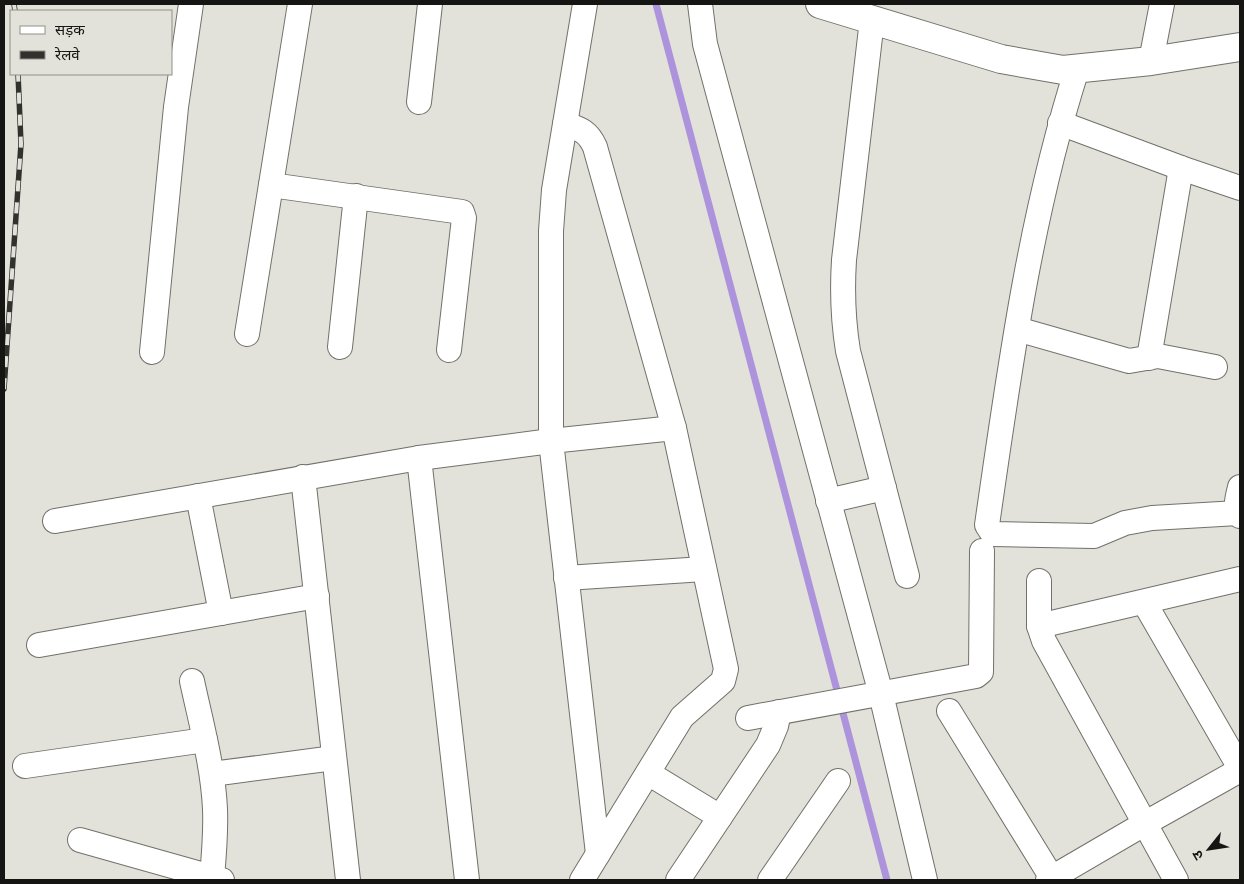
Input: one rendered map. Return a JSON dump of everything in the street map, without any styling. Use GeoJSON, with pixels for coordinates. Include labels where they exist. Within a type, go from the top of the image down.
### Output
{"type":"FeatureCollection","features":[{"type":"Feature","properties":{"kind":"street"},"geometry":{"type":"LineString","coordinates":[[152,352],[176,107],[191,4]]}},
{"type":"Feature","properties":{"kind":"street"},"geometry":{"type":"LineString","coordinates":[[247,334],[300,4]]}},
{"type":"Feature","properties":{"kind":"street"},"geometry":{"type":"LineString","coordinates":[[420,102],[430,4]]}},
{"type":"Feature","properties":{"kind":"street"},"geometry":{"type":"LineString","coordinates":[[585,4],[554,190],[551,231],[550,441],[598,854]]}},
{"type":"Feature","properties":{"kind":"street"},"geometry":{"type":"LineString","coordinates":[[700,4],[705,44],[828,500],[924,880]]}},
{"type":"Feature","properties":{"kind":"street"},"geometry":{"type":"LineString","coordinates":[[820,4],[1001,59],[1063,70],[1151,61],[1240,47]]}},
{"type":"Feature","properties":{"kind":"street"},"geometry":{"type":"LineString","coordinates":[[1151,61],[1162,4]]}},
{"type":"Feature","properties":{"kind":"street"},"geometry":{"type":"LineString","coordinates":[[872,20],[844,260],[843,317],[848,351],[907,576]]}},
{"type":"Feature","properties":{"kind":"street"},"geometry":{"type":"LineString","coordinates":[[1077,68],[1060,123],[1032,251],[1017,329],[987,525],[993,534],[1094,536],[1125,523],[1152,518],[1239,514],[1237,503],[1240,487]]}},
{"type":"Feature","properties":{"kind":"street"},"geometry":{"type":"LineString","coordinates":[[1060,123],[1240,188]]}},
{"type":"Feature","properties":{"kind":"street"},"geometry":{"type":"LineString","coordinates":[[565,124],[584,130],[591,138],[595,147],[674,428],[726,669],[723,680],[682,717],[582,880]]}},
{"type":"Feature","properties":{"kind":"street"},"geometry":{"type":"LineString","coordinates":[[1150,358],[1181,168]]}},
{"type":"Feature","properties":{"kind":"street"},"geometry":{"type":"LineString","coordinates":[[271,185],[458,210],[464,214],[449,350]]}},
{"type":"Feature","properties":{"kind":"street"},"geometry":{"type":"LineString","coordinates":[[340,346],[356,196]]}},
{"type":"Feature","properties":{"kind":"street"},"geometry":{"type":"LineString","coordinates":[[1017,329],[1129,361],[1158,356],[1215,366]]}},
{"type":"Feature","properties":{"kind":"street"},"geometry":{"type":"LineString","coordinates":[[54,521],[419,458],[550,441],[674,428]]}},
{"type":"Feature","properties":{"kind":"street"},"geometry":{"type":"LineString","coordinates":[[419,458],[467,880]]}},
{"type":"Feature","properties":{"kind":"street"},"geometry":{"type":"LineString","coordinates":[[303,477],[348,880]]}},
{"type":"Feature","properties":{"kind":"street"},"geometry":{"type":"LineString","coordinates":[[828,500],[884,488]]}},
{"type":"Feature","properties":{"kind":"street"},"geometry":{"type":"LineString","coordinates":[[198,496],[221,613]]}},
{"type":"Feature","properties":{"kind":"street"},"geometry":{"type":"LineString","coordinates":[[748,718],[968,679],[976,676],[981,672],[982,551]]}},
{"type":"Feature","properties":{"kind":"street"},"geometry":{"type":"LineString","coordinates":[[566,578],[704,569]]}},
{"type":"Feature","properties":{"kind":"street"},"geometry":{"type":"LineString","coordinates":[[1039,626],[1240,579]]}},
{"type":"Feature","properties":{"kind":"street"},"geometry":{"type":"LineString","coordinates":[[1039,581],[1039,626],[1044,641],[1176,880]]}},
{"type":"Feature","properties":{"kind":"street"},"geometry":{"type":"LineString","coordinates":[[39,645],[317,596]]}},
{"type":"Feature","properties":{"kind":"street"},"geometry":{"type":"LineString","coordinates":[[949,711],[1050,879],[1240,769],[1144,602]]}},
{"type":"Feature","properties":{"kind":"street"},"geometry":{"type":"LineString","coordinates":[[80,840],[217,879],[212,774],[192,681]]}},
{"type":"Feature","properties":{"kind":"street"},"geometry":{"type":"LineString","coordinates":[[678,880],[768,744],[776,726],[779,712]]}},
{"type":"Feature","properties":{"kind":"street"},"geometry":{"type":"LineString","coordinates":[[25,766],[204,740]]}},
{"type":"Feature","properties":{"kind":"street"},"geometry":{"type":"LineString","coordinates":[[212,774],[334,758]]}},
{"type":"Feature","properties":{"kind":"street"},"geometry":{"type":"LineString","coordinates":[[648,774],[720,817]]}},
{"type":"Feature","properties":{"kind":"street"},"geometry":{"type":"LineString","coordinates":[[770,880],[838,781]]}},
{"type":"Feature","properties":{"kind":"waterway"},"geometry":{"type":"LineString","coordinates":[[656,4],[887,880]]}},
{"type":"Feature","properties":{"kind":"railway"},"geometry":{"type":"LineString","coordinates":[[14,4],[15,10]]}},
{"type":"Feature","properties":{"kind":"railway"},"geometry":{"type":"LineString","coordinates":[[4,389],[21,144],[18,75]]}}]}
